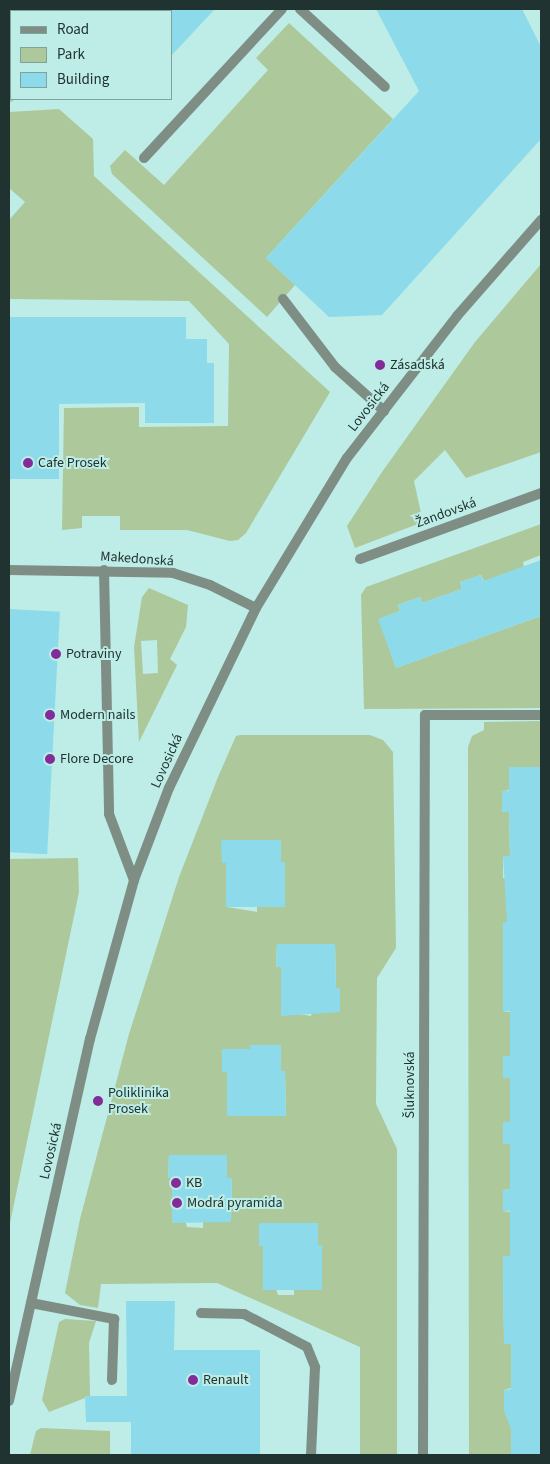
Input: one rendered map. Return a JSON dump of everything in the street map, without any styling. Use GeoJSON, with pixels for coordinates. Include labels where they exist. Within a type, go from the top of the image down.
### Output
{"type":"FeatureCollection","features":[{"type":"Feature","properties":{"kind":"street"},"geometry":{"type":"LineString","coordinates":[[144,158],[282,9]]}},
{"type":"Feature","properties":{"kind":"street"},"geometry":{"type":"LineString","coordinates":[[300,9],[385,87]]}},
{"type":"Feature","properties":{"kind":"street","name":"Lovosická"},"geometry":{"type":"LineString","coordinates":[[9,1401],[90,1039],[134,880],[169,788],[256,608],[347,458],[463,308],[541,220]]}},
{"type":"Feature","properties":{"kind":"street"},"geometry":{"type":"LineString","coordinates":[[283,299],[335,367],[384,411]]}},
{"type":"Feature","properties":{"kind":"street","name":"Žandovská"},"geometry":{"type":"LineString","coordinates":[[360,559],[541,493]]}},
{"type":"Feature","properties":{"kind":"street","name":"Makedonská"},"geometry":{"type":"LineString","coordinates":[[9,570],[104,570],[172,573],[210,585],[256,608]]}},
{"type":"Feature","properties":{"kind":"street"},"geometry":{"type":"LineString","coordinates":[[104,570],[109,814],[134,880]]}},
{"type":"Feature","properties":{"kind":"street","name":"Šluknovská"},"geometry":{"type":"LineString","coordinates":[[423,1455],[425,715],[541,715]]}},
{"type":"Feature","properties":{"kind":"street"},"geometry":{"type":"LineString","coordinates":[[31,1303],[114,1319],[112,1380]]}},
{"type":"Feature","properties":{"kind":"street"},"geometry":{"type":"LineString","coordinates":[[201,1313],[244,1314],[307,1347],[315,1366],[311,1455]]}},
{"type":"Feature","properties":{"kind":"green space"},"geometry":{"type":"Polygon","coordinates":[[[289,23],[393,119],[266,258],[295,285],[267,317],[112,174],[110,166],[125,150],[164,185],[268,70],[256,58],[289,23]]]}},
{"type":"Feature","properties":{"kind":"green space"},"geometry":{"type":"Polygon","coordinates":[[[9,59],[10,100],[14,100],[9,103],[9,59]]]}},
{"type":"Feature","properties":{"kind":"green space"},"geometry":{"type":"Polygon","coordinates":[[[59,109],[93,139],[94,176],[330,392],[246,533],[238,540],[230,541],[187,530],[120,530],[120,516],[82,516],[82,528],[62,530],[64,408],[139,407],[139,427],[228,426],[229,344],[189,301],[9,299],[9,220],[25,202],[9,188],[9,112],[59,109]]]}},
{"type":"Feature","properties":{"kind":"green space"},"geometry":{"type":"Polygon","coordinates":[[[541,264],[541,452],[466,478],[445,450],[414,481],[423,522],[355,548],[347,526],[382,472],[475,342],[541,264]]]}},
{"type":"Feature","properties":{"kind":"green space"},"geometry":{"type":"Polygon","coordinates":[[[541,524],[541,555],[523,562],[524,567],[484,581],[481,575],[460,582],[462,589],[422,603],[420,597],[398,605],[400,611],[379,619],[396,668],[541,616],[541,708],[364,709],[361,595],[366,587],[541,524]]]}},
{"type":"Feature","properties":{"kind":"green space"},"geometry":{"type":"Polygon","coordinates":[[[149,588],[188,605],[186,627],[170,659],[177,665],[139,742],[134,647],[142,597],[149,588]],[[157,640],[141,641],[143,674],[158,673],[157,640]]]}},
{"type":"Feature","properties":{"kind":"green space"},"geometry":{"type":"Polygon","coordinates":[[[541,721],[541,767],[509,767],[509,790],[504,791],[502,812],[509,812],[510,856],[503,856],[503,878],[510,878],[507,922],[503,922],[504,1012],[510,1012],[510,1056],[503,1056],[503,1078],[510,1078],[510,1122],[503,1122],[503,1144],[510,1144],[510,1189],[503,1190],[503,1211],[510,1212],[510,1256],[503,1256],[504,1344],[511,1344],[511,1388],[504,1390],[504,1411],[511,1411],[511,1455],[469,1455],[468,747],[472,736],[484,730],[484,722],[541,721]]]}},
{"type":"Feature","properties":{"kind":"green space"},"geometry":{"type":"Polygon","coordinates":[[[370,735],[383,740],[393,752],[396,948],[377,978],[376,1104],[397,1149],[397,1455],[360,1455],[360,1347],[217,1283],[101,1284],[98,1308],[80,1305],[65,1293],[80,1219],[129,1034],[179,877],[236,736],[370,735]],[[222,840],[222,863],[226,863],[227,907],[257,912],[257,907],[285,907],[285,862],[281,862],[281,840],[222,840]],[[277,944],[276,967],[281,967],[281,1011],[311,1016],[312,1012],[340,1011],[340,989],[336,988],[335,944],[277,944]],[[250,1045],[250,1049],[222,1049],[222,1071],[227,1072],[227,1116],[286,1116],[285,1071],[281,1071],[269,1045],[250,1045]],[[169,1155],[168,1178],[172,1178],[187,1227],[203,1228],[203,1222],[231,1222],[232,1178],[227,1178],[227,1155],[169,1155]],[[259,1223],[259,1246],[263,1246],[278,1295],[294,1295],[294,1290],[322,1290],[322,1245],[318,1245],[318,1223],[259,1223]]]}},
{"type":"Feature","properties":{"kind":"green space"},"geometry":{"type":"Polygon","coordinates":[[[78,858],[79,892],[9,1228],[9,859],[78,858]]]}},
{"type":"Feature","properties":{"kind":"green space"},"geometry":{"type":"Polygon","coordinates":[[[65,1319],[96,1321],[89,1343],[90,1396],[49,1412],[42,1400],[59,1322],[65,1319]]]}},
{"type":"Feature","properties":{"kind":"green space"},"geometry":{"type":"Polygon","coordinates":[[[41,1428],[110,1431],[110,1455],[30,1455],[36,1431],[41,1428]]]}},
{"type":"Feature","properties":{"kind":"building"},"geometry":{"type":"Polygon","coordinates":[[[215,9],[172,55],[172,10],[215,9]]]}},
{"type":"Feature","properties":{"kind":"building"},"geometry":{"type":"Polygon","coordinates":[[[376,9],[522,9],[541,47],[541,139],[382,315],[329,317],[266,258],[419,91],[376,9]]]}},
{"type":"Feature","properties":{"kind":"building"},"geometry":{"type":"Polygon","coordinates":[[[9,317],[186,317],[186,339],[207,339],[207,363],[214,363],[214,423],[145,423],[145,403],[59,404],[59,479],[9,479],[9,317]]]}},
{"type":"Feature","properties":{"kind":"building"},"geometry":{"type":"Polygon","coordinates":[[[541,560],[541,616],[396,668],[378,619],[400,611],[398,605],[420,597],[422,603],[462,589],[460,582],[481,575],[483,581],[541,560]]]}},
{"type":"Feature","properties":{"kind":"building"},"geometry":{"type":"Polygon","coordinates":[[[9,609],[60,612],[47,854],[9,852],[9,609]]]}},
{"type":"Feature","properties":{"kind":"building"},"geometry":{"type":"Polygon","coordinates":[[[509,767],[541,767],[541,1455],[511,1455],[511,1429],[504,1411],[504,1390],[511,1389],[511,1344],[504,1344],[503,1278],[503,1256],[510,1256],[510,1211],[503,1211],[503,1190],[510,1189],[510,1144],[503,1144],[503,1122],[510,1122],[510,1078],[503,1078],[503,1056],[510,1056],[510,1011],[503,1012],[503,922],[507,922],[503,856],[510,856],[509,812],[502,812],[502,791],[509,791],[509,767]]]}},
{"type":"Feature","properties":{"kind":"building"},"geometry":{"type":"Polygon","coordinates":[[[221,840],[281,840],[281,862],[285,862],[285,907],[226,907],[226,863],[222,863],[221,840]]]}},
{"type":"Feature","properties":{"kind":"building"},"geometry":{"type":"Polygon","coordinates":[[[277,944],[335,944],[336,988],[340,988],[340,1012],[281,1016],[281,967],[276,967],[277,944]]]}},
{"type":"Feature","properties":{"kind":"building"},"geometry":{"type":"Polygon","coordinates":[[[250,1045],[281,1045],[281,1071],[285,1071],[286,1116],[227,1116],[227,1072],[222,1072],[222,1049],[250,1049],[250,1045]]]}},
{"type":"Feature","properties":{"kind":"building"},"geometry":{"type":"Polygon","coordinates":[[[169,1155],[227,1155],[227,1178],[232,1178],[231,1222],[172,1223],[172,1178],[168,1178],[169,1155]]]}},
{"type":"Feature","properties":{"kind":"building"},"geometry":{"type":"Polygon","coordinates":[[[259,1223],[318,1223],[318,1245],[322,1245],[322,1290],[263,1290],[263,1246],[259,1246],[259,1223]]]}},
{"type":"Feature","properties":{"kind":"building","name":"Renault"},"geometry":{"type":"Polygon","coordinates":[[[126,1301],[175,1301],[174,1350],[260,1350],[260,1455],[131,1455],[131,1422],[86,1422],[85,1396],[127,1396],[126,1301]]]}},
{"type":"Feature","properties":{"kind":"place","name":"Zásadská"},"geometry":{"type":"Point","coordinates":[380,365]}},
{"type":"Feature","properties":{"kind":"place","name":"Cafe Prosek"},"geometry":{"type":"Point","coordinates":[28,463]}},
{"type":"Feature","properties":{"kind":"place","name":"Potraviny"},"geometry":{"type":"Point","coordinates":[56,654]}},
{"type":"Feature","properties":{"kind":"place","name":"Modern nails"},"geometry":{"type":"Point","coordinates":[50,715]}},
{"type":"Feature","properties":{"kind":"place","name":"Flore Decore"},"geometry":{"type":"Point","coordinates":[50,759]}},
{"type":"Feature","properties":{"kind":"place","name":"Poliklinika Prosek"},"geometry":{"type":"Point","coordinates":[98,1101]}},
{"type":"Feature","properties":{"kind":"place","name":"KB"},"geometry":{"type":"Point","coordinates":[176,1183]}},
{"type":"Feature","properties":{"kind":"place","name":"Modrá pyramida"},"geometry":{"type":"Point","coordinates":[177,1203]}},
{"type":"Feature","properties":{"kind":"place","name":"Renault"},"geometry":{"type":"Point","coordinates":[193,1380]}}]}
